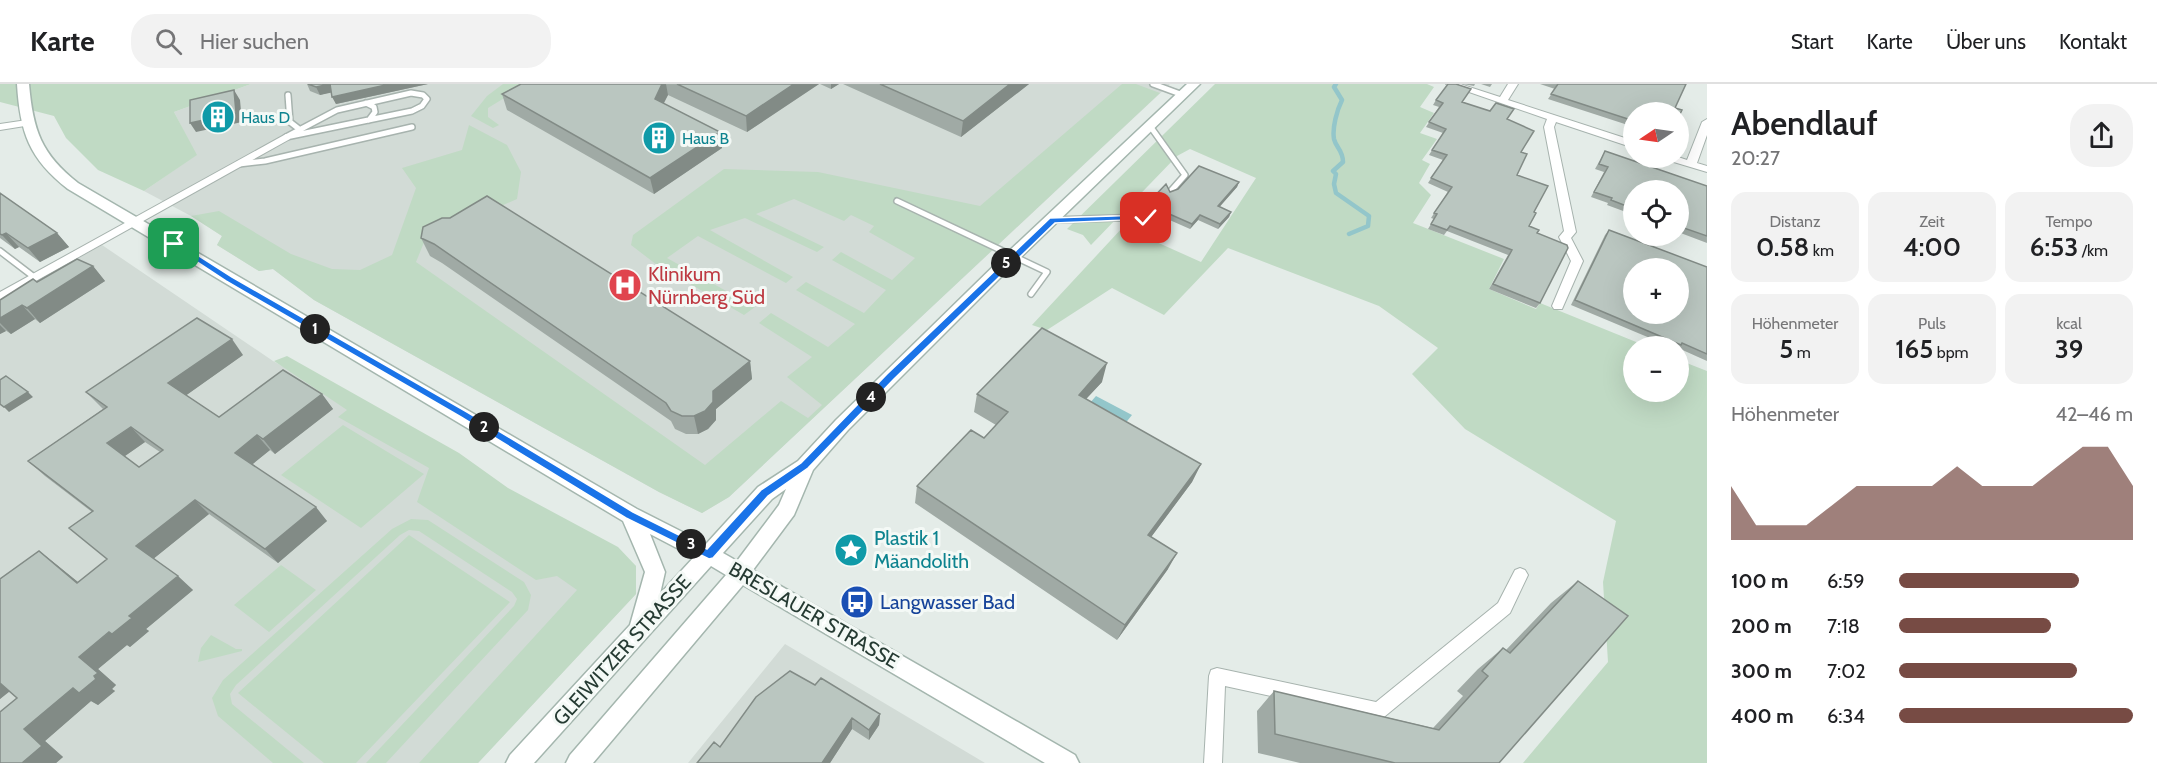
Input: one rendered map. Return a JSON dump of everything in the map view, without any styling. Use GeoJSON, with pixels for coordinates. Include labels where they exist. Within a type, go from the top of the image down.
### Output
{"type":"FeatureCollection","features":[{"type":"Feature","properties":{"kind":"main road","name":"BRESLAUER STRASSE"},"geometry":{"type":"LineString","coordinates":[[23,84],[27,123],[36,149],[55,172],[73,186],[630,515],[709,555],[1067,763]]}},
{"type":"Feature","properties":{"kind":"main road","name":"GLEIWITZER STRASSE"},"geometry":{"type":"LineString","coordinates":[[518,763],[765,493],[805,466],[842,425],[1014,255],[1194,84]]}},
{"type":"Feature","properties":{"kind":"main road","name":"GLEIWITZER STRASSE"},"geometry":{"type":"LineString","coordinates":[[578,763],[696,630],[740,573],[787,509],[805,466]]}},
{"type":"Feature","properties":{"kind":"main road"},"geometry":{"type":"LineString","coordinates":[[630,515],[647,549],[655,572],[640,630]]}},
{"type":"Feature","properties":{"kind":"street"},"geometry":{"type":"LineString","coordinates":[[1451,84],[1623,141]]}},
{"type":"Feature","properties":{"kind":"street"},"geometry":{"type":"LineString","coordinates":[[1502,101],[1513,84]]}},
{"type":"Feature","properties":{"kind":"street"},"geometry":{"type":"LineString","coordinates":[[1552,118],[1549,126],[1570,232],[1565,237],[1577,261],[1558,306]]}},
{"type":"Feature","properties":{"kind":"street"},"geometry":{"type":"LineString","coordinates":[[1707,122],[1691,164],[1707,169]]}},
{"type":"Feature","properties":{"kind":"street"},"geometry":{"type":"LineString","coordinates":[[0,127],[27,123]]}},
{"type":"Feature","properties":{"kind":"street"},"geometry":{"type":"LineString","coordinates":[[0,297],[286,137]]}},
{"type":"Feature","properties":{"kind":"street"},"geometry":{"type":"LineString","coordinates":[[1213,763],[1217,676],[1378,711],[1504,608],[1520,575]]}},
{"type":"Feature","properties":{"kind":"lane"},"geometry":{"type":"LineString","coordinates":[[1153,84],[1183,94]]}},
{"type":"Feature","properties":{"kind":"lane"},"geometry":{"type":"LineString","coordinates":[[411,93],[423,95],[427,99],[422,106],[412,111],[286,137],[336,110],[411,93]]}},
{"type":"Feature","properties":{"kind":"lane"},"geometry":{"type":"LineString","coordinates":[[288,95],[290,122],[299,129]]}},
{"type":"Feature","properties":{"kind":"lane"},"geometry":{"type":"LineString","coordinates":[[366,103],[374,107],[375,112],[369,120]]}},
{"type":"Feature","properties":{"kind":"lane"},"geometry":{"type":"LineString","coordinates":[[1150,126],[1185,175],[1170,192]]}},
{"type":"Feature","properties":{"kind":"lane"},"geometry":{"type":"LineString","coordinates":[[239,164],[265,161],[412,127]]}},
{"type":"Feature","properties":{"kind":"lane"},"geometry":{"type":"LineString","coordinates":[[897,201],[1047,272],[1031,294]]}},
{"type":"Feature","properties":{"kind":"lane"},"geometry":{"type":"LineString","coordinates":[[1053,220],[1146,218],[1152,212]]}},
{"type":"Feature","properties":{"kind":"lane"},"geometry":{"type":"LineString","coordinates":[[0,251],[34,278]]}},
{"type":"Feature","properties":{"kind":"shaded area","name":"Klinikum Nürnberg Süd"},"geometry":{"type":"Polygon","coordinates":[[[251,84],[1170,84],[729,497],[702,513],[659,492],[314,300],[273,269],[259,271],[217,245],[222,236],[191,216],[144,191],[196,155],[174,112],[251,84]]]}},
{"type":"Feature","properties":{"kind":"shaded area"},"geometry":{"type":"Polygon","coordinates":[[[102,245],[273,361],[636,566],[636,594],[478,763],[0,763],[0,302],[102,245]]]}},
{"type":"Feature","properties":{"kind":"shaded area"},"geometry":{"type":"Polygon","coordinates":[[[785,644],[985,763],[688,763],[785,644]]]}},
{"type":"Feature","properties":{"kind":"green space"},"geometry":{"type":"Polygon","coordinates":[[[0,84],[251,84],[174,112],[197,155],[144,191],[98,170],[66,138],[54,116],[0,102],[0,84]]]}},
{"type":"Feature","properties":{"kind":"green space"},"geometry":{"type":"Polygon","coordinates":[[[503,84],[527,84],[488,108],[488,117],[499,125],[493,128],[471,116],[487,96],[503,84]]]}},
{"type":"Feature","properties":{"kind":"green space"},"geometry":{"type":"Polygon","coordinates":[[[1122,84],[1136,84],[1160,93],[729,497],[702,513],[659,492],[314,300],[273,269],[259,271],[217,245],[222,236],[191,216],[219,211],[291,254],[332,269],[360,270],[392,255],[416,188],[402,168],[462,150],[469,125],[507,145],[521,172],[517,199],[451,228],[427,235],[416,262],[705,465],[781,401],[808,418],[822,405],[787,377],[812,357],[759,323],[771,313],[828,347],[855,324],[796,290],[806,282],[864,313],[886,290],[832,260],[841,252],[892,280],[915,258],[869,232],[874,226],[851,215],[844,221],[794,199],[756,214],[824,247],[817,252],[745,218],[710,230],[793,277],[786,283],[698,236],[667,258],[755,307],[744,315],[657,265],[631,245],[633,235],[724,169],[818,172],[980,206],[1122,84]]]}},
{"type":"Feature","properties":{"kind":"green space"},"geometry":{"type":"Polygon","coordinates":[[[1215,84],[1427,84],[1434,87],[1420,107],[1434,113],[1420,133],[1437,139],[1422,160],[1430,164],[1419,183],[1431,195],[1413,223],[1504,259],[1489,289],[1536,309],[1540,303],[1623,337],[1623,402],[1689,402],[1689,364],[1707,371],[1707,763],[1523,763],[1608,662],[1603,582],[1616,521],[1465,429],[1412,374],[1438,348],[1379,306],[1228,248],[1164,315],[1112,288],[1047,330],[1032,325],[1123,227],[1201,262],[1256,178],[1190,149],[1177,156],[1091,245],[1083,235],[1067,229],[1215,84]]]}},
{"type":"Feature","properties":{"kind":"green space"},"geometry":{"type":"Polygon","coordinates":[[[287,356],[459,453],[508,488],[618,547],[636,566],[636,594],[478,763],[419,763],[577,590],[557,576],[536,580],[417,502],[429,468],[338,417],[347,410],[274,361],[287,356]]]}},
{"type":"Feature","properties":{"kind":"green space"},"geometry":{"type":"Polygon","coordinates":[[[343,425],[424,474],[361,528],[281,475],[343,425]]]}},
{"type":"Feature","properties":{"kind":"green space"},"geometry":{"type":"Polygon","coordinates":[[[411,519],[428,520],[524,582],[531,595],[528,610],[386,763],[366,763],[514,606],[517,599],[512,592],[419,531],[409,530],[400,535],[236,685],[230,694],[232,704],[304,763],[273,763],[218,716],[212,698],[223,680],[392,529],[411,519]]]}},
{"type":"Feature","properties":{"kind":"green space"},"geometry":{"type":"Polygon","coordinates":[[[409,535],[510,602],[356,763],[324,763],[238,693],[409,535]]]}},
{"type":"Feature","properties":{"kind":"green space"},"geometry":{"type":"Polygon","coordinates":[[[281,565],[316,590],[269,632],[234,605],[281,565]]]}},
{"type":"Feature","properties":{"kind":"green space"},"geometry":{"type":"Polygon","coordinates":[[[211,635],[242,651],[198,662],[201,648],[211,635]]]}},
{"type":"Feature","properties":{"kind":"water"},"geometry":{"type":"Polygon","coordinates":[[[1096,396],[1132,415],[1119,431],[1083,411],[1096,396]]]}},
{"type":"Feature","properties":{"kind":"building"},"geometry":{"type":"Polygon","coordinates":[[[308,84],[330,84],[316,87],[308,84]]]}},
{"type":"Feature","properties":{"kind":"building"},"geometry":{"type":"Polygon","coordinates":[[[330,84],[390,84],[332,97],[330,84]]]}},
{"type":"Feature","properties":{"kind":"building"},"geometry":{"type":"Polygon","coordinates":[[[521,84],[662,84],[655,99],[720,132],[650,178],[502,94],[521,84]]]}},
{"type":"Feature","properties":{"kind":"building"},"geometry":{"type":"Polygon","coordinates":[[[677,84],[794,84],[746,116],[677,84]]]}},
{"type":"Feature","properties":{"kind":"building"},"geometry":{"type":"Polygon","coordinates":[[[880,84],[1010,84],[963,121],[880,84]]]}},
{"type":"Feature","properties":{"kind":"building"},"geometry":{"type":"Polygon","coordinates":[[[1448,84],[1471,89],[1462,102],[1490,111],[1496,103],[1514,109],[1507,119],[1534,131],[1521,152],[1527,154],[1517,175],[1548,186],[1529,226],[1539,230],[1537,233],[1567,245],[1568,248],[1540,303],[1493,284],[1512,250],[1450,226],[1447,230],[1431,224],[1437,214],[1434,213],[1452,187],[1431,178],[1447,155],[1432,150],[1446,129],[1429,122],[1443,103],[1436,100],[1448,84]]]}},
{"type":"Feature","properties":{"kind":"building"},"geometry":{"type":"Polygon","coordinates":[[[1558,84],[1686,84],[1678,102],[1623,102],[1623,117],[1551,94],[1558,84]]]}},
{"type":"Feature","properties":{"kind":"building"},"geometry":{"type":"Polygon","coordinates":[[[234,90],[236,113],[190,123],[190,100],[234,90]]]}},
{"type":"Feature","properties":{"kind":"building"},"geometry":{"type":"Polygon","coordinates":[[[1605,151],[1623,157],[1623,168],[1655,168],[1707,186],[1707,236],[1689,230],[1689,180],[1623,180],[1623,205],[1594,192],[1608,167],[1599,164],[1605,151]]]}},
{"type":"Feature","properties":{"kind":"building"},"geometry":{"type":"Polygon","coordinates":[[[1199,166],[1239,182],[1218,206],[1231,212],[1220,224],[1200,215],[1192,224],[1158,209],[1156,203],[1147,204],[1166,184],[1170,192],[1178,189],[1199,166]]]}},
{"type":"Feature","properties":{"kind":"building"},"geometry":{"type":"Polygon","coordinates":[[[0,193],[57,233],[28,248],[6,233],[0,234],[0,193]]]}},
{"type":"Feature","properties":{"kind":"building"},"geometry":{"type":"Polygon","coordinates":[[[487,196],[750,361],[713,391],[713,402],[705,411],[694,416],[682,416],[671,411],[666,403],[434,244],[421,238],[423,227],[442,218],[450,218],[487,196]]]}},
{"type":"Feature","properties":{"kind":"building"},"geometry":{"type":"Polygon","coordinates":[[[1609,230],[1623,235],[1623,246],[1651,246],[1683,258],[1623,258],[1623,320],[1575,300],[1609,230]]]}},
{"type":"Feature","properties":{"kind":"building"},"geometry":{"type":"Polygon","coordinates":[[[77,259],[93,266],[27,308],[22,305],[0,318],[0,300],[33,279],[37,282],[77,259]]]}},
{"type":"Feature","properties":{"kind":"building"},"geometry":{"type":"Polygon","coordinates":[[[1689,260],[1707,267],[1707,354],[1689,346],[1689,336],[1660,336],[1632,324],[1689,324],[1689,260]]]}},
{"type":"Feature","properties":{"kind":"building"},"geometry":{"type":"Polygon","coordinates":[[[197,318],[232,339],[168,383],[219,417],[283,370],[322,394],[263,439],[257,435],[235,453],[316,507],[265,549],[195,500],[136,546],[178,576],[129,616],[132,618],[112,634],[109,632],[79,657],[98,673],[94,676],[96,679],[79,693],[73,688],[24,729],[42,746],[22,763],[0,763],[0,712],[17,698],[0,683],[0,579],[39,551],[77,583],[107,559],[69,528],[93,511],[28,461],[107,407],[86,392],[197,318]],[[131,427],[107,443],[139,467],[163,450],[131,427]]]}},
{"type":"Feature","properties":{"kind":"building"},"geometry":{"type":"Polygon","coordinates":[[[1042,328],[1107,363],[1079,395],[1201,464],[1148,535],[1177,553],[1125,625],[917,486],[971,430],[984,438],[1008,412],[977,394],[1042,328]]]}},
{"type":"Feature","properties":{"kind":"building"},"geometry":{"type":"Polygon","coordinates":[[[6,376],[28,392],[4,407],[0,404],[0,380],[6,376]]]}},
{"type":"Feature","properties":{"kind":"building"},"geometry":{"type":"Polygon","coordinates":[[[1578,581],[1628,616],[1499,763],[1395,763],[1275,734],[1274,691],[1439,730],[1488,676],[1482,671],[1503,648],[1510,653],[1578,581]]]}},
{"type":"Feature","properties":{"kind":"building"},"geometry":{"type":"Polygon","coordinates":[[[790,671],[815,685],[821,678],[880,714],[869,730],[852,718],[822,763],[697,763],[714,742],[720,747],[756,697],[790,671]]]}},
{"type":"Feature","properties":{"kind":"waterway"},"geometry":{"type":"LineString","coordinates":[[1336,84],[1334,87],[1342,100],[1335,119],[1334,135],[1343,162],[1333,171],[1336,174],[1334,184],[1336,193],[1369,216],[1368,226],[1349,234]]}},
{"type":"Feature","properties":{"kind":"place","name":"Haus D"},"geometry":{"type":"Point","coordinates":[218,117]}},
{"type":"Feature","properties":{"kind":"place","name":"Haus B"},"geometry":{"type":"Point","coordinates":[659,138]}},
{"type":"Feature","properties":{"kind":"place","name":"Klinikum Nürnberg Süd"},"geometry":{"type":"Point","coordinates":[625,285]}},
{"type":"Feature","properties":{"kind":"place","name":"Plastik 1 Mäandolith"},"geometry":{"type":"Point","coordinates":[851,550]}},
{"type":"Feature","properties":{"kind":"place","name":"Langwasser Bad"},"geometry":{"type":"Point","coordinates":[857,602]}},
{"type":"Feature","properties":{"kind":"route"},"geometry":{"type":"LineString","coordinates":[[174,244],[229,279],[464,415],[630,515],[709,555],[765,493],[805,466],[842,425],[1014,255],[1053,220],[1146,218]]}}]}
